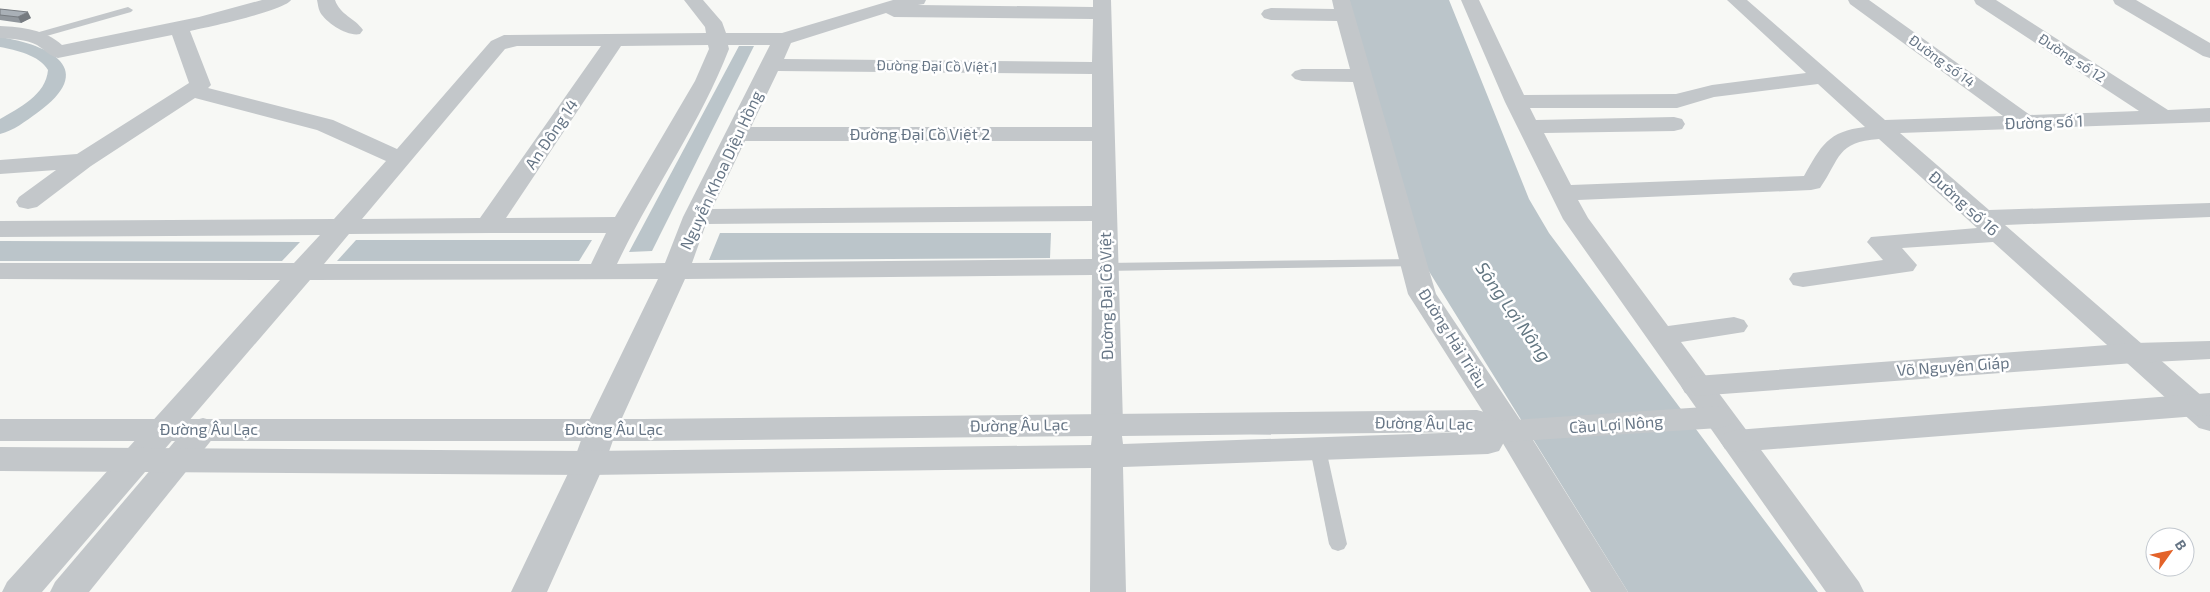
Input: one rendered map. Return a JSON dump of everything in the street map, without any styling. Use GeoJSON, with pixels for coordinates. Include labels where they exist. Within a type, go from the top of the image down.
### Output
{"type":"FeatureCollection","features":[{"type":"Feature","properties":{"kind":"street"},"geometry":{"type":"LineString","coordinates":[[0,32],[36,36],[50,43],[58,52],[179,27],[255,9],[282,0]]}},
{"type":"Feature","properties":{"kind":"street"},"geometry":{"type":"LineString","coordinates":[[326,0],[329,11],[353,30]]}},
{"type":"Feature","properties":{"kind":"street"},"geometry":{"type":"LineString","coordinates":[[600,272],[622,225],[706,81],[719,49],[715,26],[693,0]]}},
{"type":"Feature","properties":{"kind":"street"},"geometry":{"type":"LineString","coordinates":[[20,592],[401,159],[498,45],[504,41],[783,39],[876,10],[917,0]]}},
{"type":"Feature","properties":{"kind":"street"},"geometry":{"type":"LineString","coordinates":[[1470,0],[1528,127],[1576,219],[1696,386],[1715,425],[1846,592]]}},
{"type":"Feature","properties":{"kind":"street","name":"Đường số 16"},"geometry":{"type":"LineString","coordinates":[[1736,0],[2134,353],[2204,410]]}},
{"type":"Feature","properties":{"kind":"street","name":"Đường số 14"},"geometry":{"type":"LineString","coordinates":[[1857,0],[2027,123]]}},
{"type":"Feature","properties":{"kind":"street","name":"Đường số 12"},"geometry":{"type":"LineString","coordinates":[[1983,0],[2162,116]]}},
{"type":"Feature","properties":{"kind":"street"},"geometry":{"type":"LineString","coordinates":[[2122,0],[2201,41],[2210,52]]}},
{"type":"Feature","properties":{"kind":"street"},"geometry":{"type":"LineString","coordinates":[[876,10],[1102,6]]}},
{"type":"Feature","properties":{"kind":"street","name":"Đường Đại Cồ Việt"},"geometry":{"type":"LineString","coordinates":[[1102,6],[1108,592]]}},
{"type":"Feature","properties":{"kind":"street"},"geometry":{"type":"LineString","coordinates":[[1271,14],[1343,7]]}},
{"type":"Feature","properties":{"kind":"street","name":"Đường Hải Triều"},"geometry":{"type":"LineString","coordinates":[[1343,7],[1422,294],[1514,431],[1610,592]]}},
{"type":"Feature","properties":{"kind":"street"},"geometry":{"type":"LineString","coordinates":[[28,202],[83,161],[200,85],[179,27]]}},
{"type":"Feature","properties":{"kind":"street","name":"Nguyễn Khoa Diệu Hồng"},"geometry":{"type":"LineString","coordinates":[[529,592],[589,463],[601,429],[675,272],[696,217],[783,39]]}},
{"type":"Feature","properties":{"kind":"street","name":"An Đông 14"},"geometry":{"type":"LineString","coordinates":[[487,227],[616,40]]}},
{"type":"Feature","properties":{"kind":"street","name":"Đường Đại Cồ Việt 1"},"geometry":{"type":"LineString","coordinates":[[770,65],[1103,68]]}},
{"type":"Feature","properties":{"kind":"street"},"geometry":{"type":"LineString","coordinates":[[1302,75],[1362,76]]}},
{"type":"Feature","properties":{"kind":"street"},"geometry":{"type":"LineString","coordinates":[[1516,102],[1677,102],[1712,92],[1823,77]]}},
{"type":"Feature","properties":{"kind":"street"},"geometry":{"type":"LineString","coordinates":[[193,91],[325,125],[401,159]]}},
{"type":"Feature","properties":{"kind":"street","name":"Đường số 1"},"geometry":{"type":"LineString","coordinates":[[1562,193],[1811,183],[1820,172],[1830,150],[1846,138],[1881,129],[2210,115]]}},
{"type":"Feature","properties":{"kind":"street"},"geometry":{"type":"LineString","coordinates":[[1528,127],[1674,124]]}},
{"type":"Feature","properties":{"kind":"street","name":"Đường Đại Cồ Việt 2"},"geometry":{"type":"LineString","coordinates":[[736,134],[1104,134]]}},
{"type":"Feature","properties":{"kind":"street"},"geometry":{"type":"LineString","coordinates":[[0,167],[83,161]]}},
{"type":"Feature","properties":{"kind":"street"},"geometry":{"type":"LineString","coordinates":[[1802,279],[1904,265],[1880,242],[1990,226],[2210,210]]}},
{"type":"Feature","properties":{"kind":"street"},"geometry":{"type":"LineString","coordinates":[[696,217],[1105,213]]}},
{"type":"Feature","properties":{"kind":"street"},"geometry":{"type":"LineString","coordinates":[[0,229],[622,225]]}},
{"type":"Feature","properties":{"kind":"street"},"geometry":{"type":"LineString","coordinates":[[0,272],[675,272],[1105,267]]}},
{"type":"Feature","properties":{"kind":"street"},"geometry":{"type":"LineString","coordinates":[[1660,336],[1734,326]]}},
{"type":"Feature","properties":{"kind":"street","name":"Võ Nguyên Giáp"},"geometry":{"type":"LineString","coordinates":[[1696,386],[2134,353],[2210,350]]}},
{"type":"Feature","properties":{"kind":"street"},"geometry":{"type":"LineString","coordinates":[[1715,425],[2204,410]]}},
{"type":"Feature","properties":{"kind":"street","name":"Đường Âu Lạc"},"geometry":{"type":"LineString","coordinates":[[0,459],[589,463],[1477,421],[1514,431]]}},
{"type":"Feature","properties":{"kind":"street","name":"Cầu Lợi Nông"},"geometry":{"type":"LineString","coordinates":[[1514,431],[1715,425]]}},
{"type":"Feature","properties":{"kind":"street"},"geometry":{"type":"LineString","coordinates":[[68,592],[203,429]]}},
{"type":"Feature","properties":{"kind":"street","name":"Đường Âu Lạc"},"geometry":{"type":"LineString","coordinates":[[0,430],[601,429],[1107,440],[1318,449],[1488,443],[1514,431]]}},
{"type":"Feature","properties":{"kind":"lane"},"geometry":{"type":"LineString","coordinates":[[36,36],[128,10]]}},
{"type":"Feature","properties":{"kind":"lane"},"geometry":{"type":"LineString","coordinates":[[1105,267],[1414,263]]}},
{"type":"Feature","properties":{"kind":"lane"},"geometry":{"type":"LineString","coordinates":[[1318,449],[1338,544]]}},
{"type":"Feature","properties":{"kind":"water","name":"Sông Lợi Nông"},"geometry":{"type":"Polygon","coordinates":[[[1348,0],[1449,0],[1529,199],[1549,233],[1818,592],[1628,592],[1417,252],[1348,0]]]}},
{"type":"Feature","properties":{"kind":"water"},"geometry":{"type":"Polygon","coordinates":[[[739,46],[754,46],[652,251],[629,252],[739,46]]]}},
{"type":"Feature","properties":{"kind":"water"},"geometry":{"type":"Polygon","coordinates":[[[720,233],[1051,233],[1050,258],[709,260],[720,233]]]}},
{"type":"Feature","properties":{"kind":"water"},"geometry":{"type":"Polygon","coordinates":[[[356,240],[592,240],[579,261],[337,261],[356,240]]]}},
{"type":"Feature","properties":{"kind":"water"},"geometry":{"type":"Polygon","coordinates":[[[0,241],[300,242],[282,261],[0,261],[0,241]]]}},
{"type":"Feature","properties":{"kind":"building"},"geometry":{"type":"Polygon","coordinates":[[[0,9],[28,12],[18,17],[0,15],[0,9]]]}},
{"type":"Feature","properties":{"kind":"waterway"},"geometry":{"type":"LineString","coordinates":[[0,42],[33,50],[52,62],[57,70],[57,80],[45,97],[0,128]]}}]}
